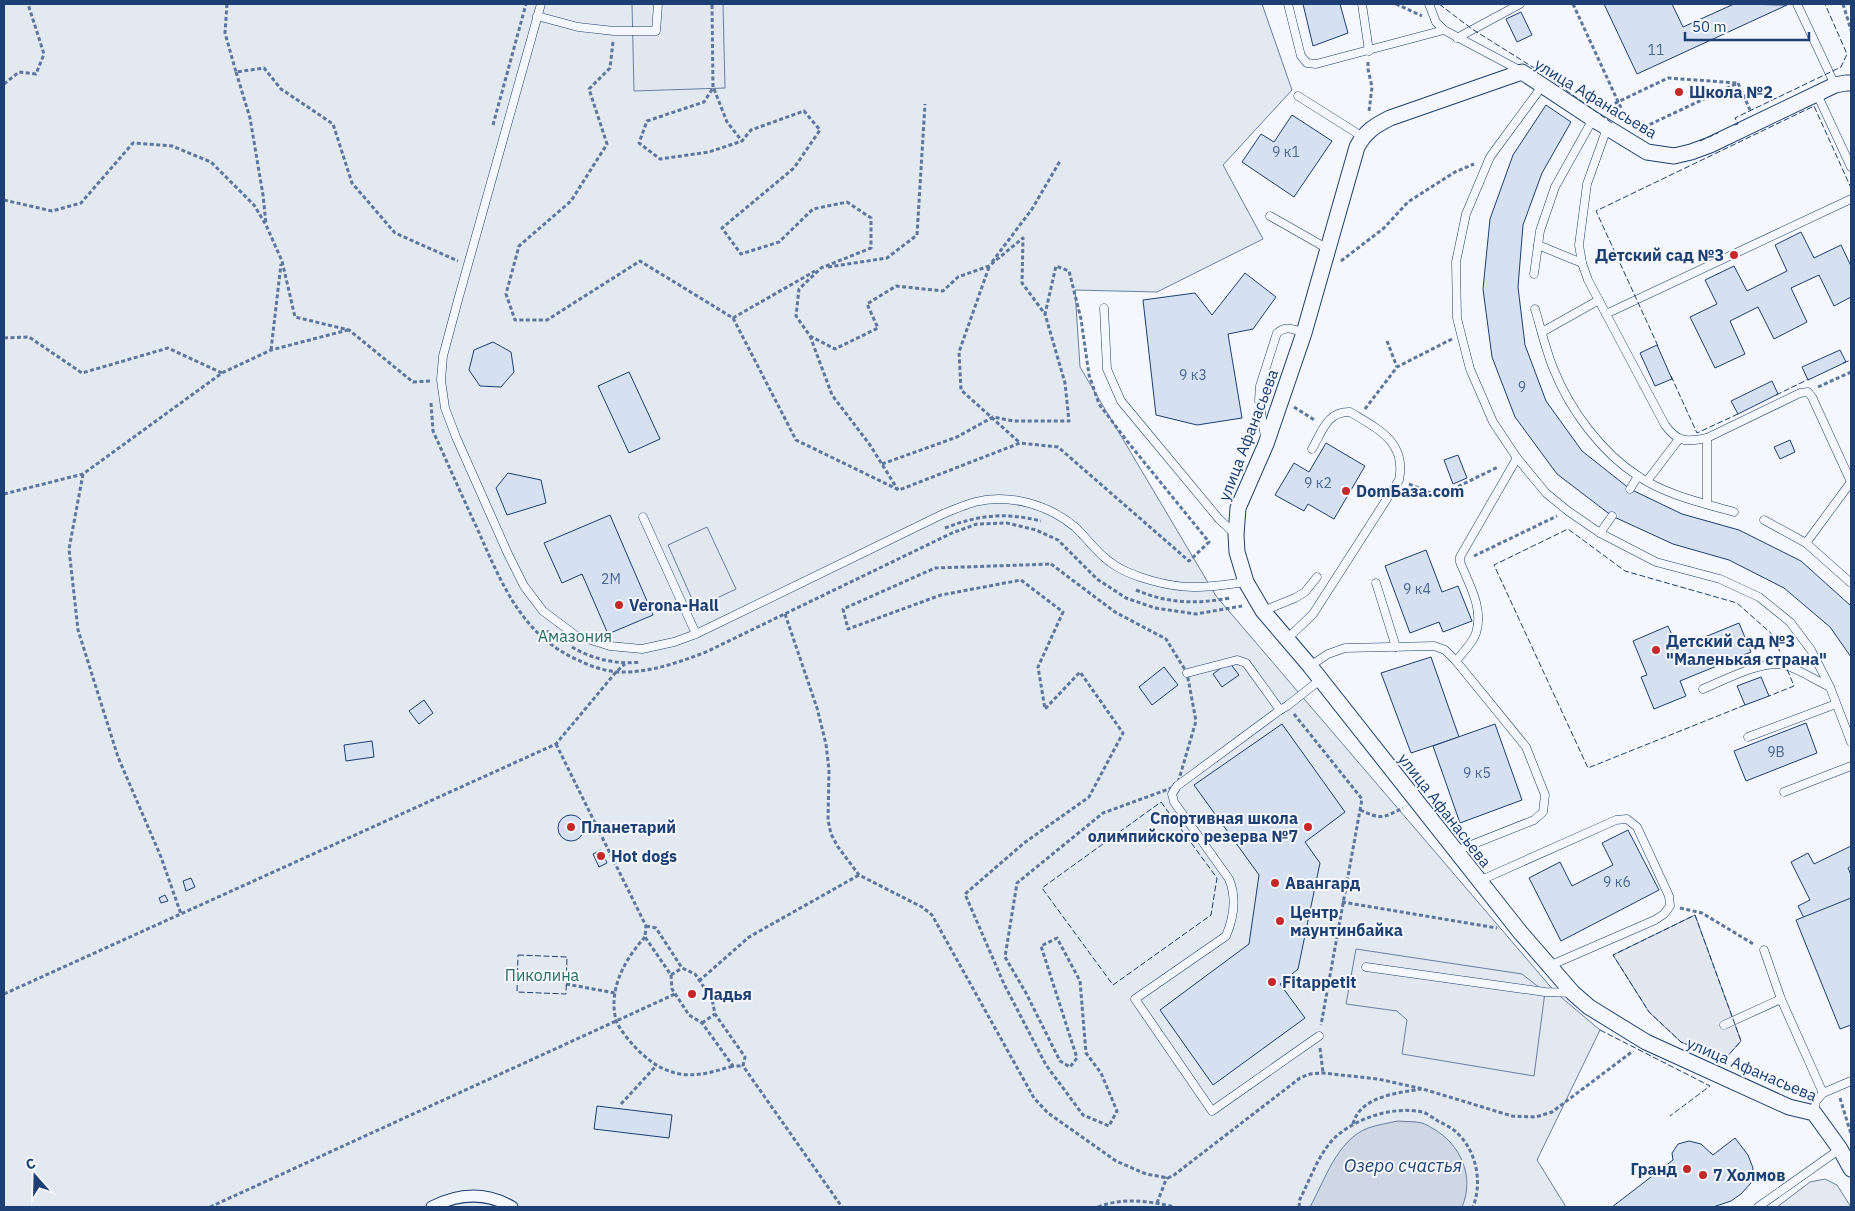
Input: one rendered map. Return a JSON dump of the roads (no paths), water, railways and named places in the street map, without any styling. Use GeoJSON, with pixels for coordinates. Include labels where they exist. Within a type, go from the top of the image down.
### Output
{"type":"FeatureCollection","features":[{"type":"Feature","properties":{"kind":"street","name":"улица Афанасьева"},"geometry":{"type":"LineString","coordinates":[[1851,83],[1846,82],[1835,85],[1710,145],[1674,156],[1647,152],[1522,72],[1372,126],[1357,147],[1304,333],[1266,444],[1238,508],[1236,535],[1237,552],[1249,588],[1263,611],[1310,666],[1520,932],[1573,993],[1589,1007],[1646,1042],[1789,1108],[1814,1113],[1840,1149],[1851,1169]]}},
{"type":"Feature","properties":{"kind":"street"},"geometry":{"type":"LineString","coordinates":[[432,1207],[466,1195],[501,1200],[512,1207]]}},
{"type":"Feature","properties":{"kind":"lane"},"geometry":{"type":"LineString","coordinates":[[541,4],[443,356],[441,380],[445,408],[456,437],[508,554],[524,586],[543,611],[575,635],[610,646],[642,649],[674,642],[696,634],[943,514],[976,502],[1003,498],[1040,506],[1059,514],[1076,528],[1110,563],[1137,576],[1174,585],[1197,588],[1249,588]]}},
{"type":"Feature","properties":{"kind":"lane"},"geometry":{"type":"LineString","coordinates":[[538,16],[578,27],[614,31],[656,30],[658,4]]}},
{"type":"Feature","properties":{"kind":"lane"},"geometry":{"type":"LineString","coordinates":[[1288,4],[1301,56],[1307,63],[1316,64],[1444,30]]}},
{"type":"Feature","properties":{"kind":"lane"},"geometry":{"type":"LineString","coordinates":[[1362,4],[1369,51]]}},
{"type":"Feature","properties":{"kind":"lane"},"geometry":{"type":"LineString","coordinates":[[1429,4],[1436,22],[1444,30],[1522,72]]}},
{"type":"Feature","properties":{"kind":"lane"},"geometry":{"type":"LineString","coordinates":[[1457,38],[1520,4]]}},
{"type":"Feature","properties":{"kind":"lane"},"geometry":{"type":"LineString","coordinates":[[1797,4],[1835,85]]}},
{"type":"Feature","properties":{"kind":"lane"},"geometry":{"type":"LineString","coordinates":[[1543,85],[1490,157],[1466,214],[1456,262],[1458,318],[1461,334],[1470,368],[1494,422],[1516,458],[1546,493],[1600,533],[1656,562],[1720,579],[1759,598],[1790,622],[1811,650],[1830,687],[1851,742]]}},
{"type":"Feature","properties":{"kind":"lane"},"geometry":{"type":"LineString","coordinates":[[1817,94],[1851,167]]}},
{"type":"Feature","properties":{"kind":"lane"},"geometry":{"type":"LineString","coordinates":[[1298,96],[1363,137]]}},
{"type":"Feature","properties":{"kind":"lane"},"geometry":{"type":"LineString","coordinates":[[1534,274],[1540,231],[1555,187],[1593,119]]}},
{"type":"Feature","properties":{"kind":"lane"},"geometry":{"type":"LineString","coordinates":[[1607,128],[1587,184],[1579,245],[1582,263],[1599,300],[1665,425],[1672,435],[1679,439],[1691,441],[1707,438],[1808,392],[1851,482],[1806,542]]}},
{"type":"Feature","properties":{"kind":"lane"},"geometry":{"type":"LineString","coordinates":[[1606,314],[1851,199]]}},
{"type":"Feature","properties":{"kind":"lane"},"geometry":{"type":"LineString","coordinates":[[1270,216],[1328,249]]}},
{"type":"Feature","properties":{"kind":"lane"},"geometry":{"type":"LineString","coordinates":[[1538,245],[1582,263]]}},
{"type":"Feature","properties":{"kind":"lane"},"geometry":{"type":"LineString","coordinates":[[1542,332],[1599,300]]}},
{"type":"Feature","properties":{"kind":"lane"},"geometry":{"type":"LineString","coordinates":[[1104,308],[1108,369],[1121,401],[1218,519],[1236,535]]}},
{"type":"Feature","properties":{"kind":"lane"},"geometry":{"type":"LineString","coordinates":[[1535,308],[1554,371],[1578,416],[1608,452],[1647,481],[1682,497],[1734,512]]}},
{"type":"Feature","properties":{"kind":"lane"},"geometry":{"type":"LineString","coordinates":[[1266,444],[1259,400],[1260,386],[1277,333],[1282,329],[1289,328],[1304,333]]}},
{"type":"Feature","properties":{"kind":"lane"},"geometry":{"type":"LineString","coordinates":[[1287,639],[1312,614],[1400,480],[1402,467],[1398,452],[1389,438],[1350,412],[1343,412],[1330,418],[1312,449]]}},
{"type":"Feature","properties":{"kind":"lane"},"geometry":{"type":"LineString","coordinates":[[1707,438],[1707,504]]}},
{"type":"Feature","properties":{"kind":"lane"},"geometry":{"type":"LineString","coordinates":[[1647,481],[1679,439]]}},
{"type":"Feature","properties":{"kind":"lane"},"geometry":{"type":"LineString","coordinates":[[1456,661],[1476,634],[1479,620],[1477,606],[1460,562],[1460,557],[1516,458]]}},
{"type":"Feature","properties":{"kind":"lane"},"geometry":{"type":"LineString","coordinates":[[1630,489],[1638,476]]}},
{"type":"Feature","properties":{"kind":"lane"},"geometry":{"type":"LineString","coordinates":[[1600,533],[1612,516]]}},
{"type":"Feature","properties":{"kind":"lane"},"geometry":{"type":"LineString","coordinates":[[643,517],[696,634]]}},
{"type":"Feature","properties":{"kind":"lane"},"geometry":{"type":"LineString","coordinates":[[1764,520],[1806,542],[1851,583]]}},
{"type":"Feature","properties":{"kind":"lane"},"geometry":{"type":"LineString","coordinates":[[1263,611],[1305,592],[1317,577]]}},
{"type":"Feature","properties":{"kind":"lane"},"geometry":{"type":"LineString","coordinates":[[1376,583],[1396,647]]}},
{"type":"Feature","properties":{"kind":"lane"},"geometry":{"type":"LineString","coordinates":[[1310,666],[1328,654],[1345,648],[1434,646],[1445,650],[1526,747],[1545,795],[1543,812],[1534,820],[1456,852]]}},
{"type":"Feature","properties":{"kind":"lane"},"geometry":{"type":"LineString","coordinates":[[1187,673],[1236,660],[1246,663],[1284,708]]}},
{"type":"Feature","properties":{"kind":"lane"},"geometry":{"type":"LineString","coordinates":[[1703,689],[1759,667],[1773,664],[1786,666],[1830,687]]}},
{"type":"Feature","properties":{"kind":"lane"},"geometry":{"type":"LineString","coordinates":[[1319,1036],[1212,1111],[1135,999],[1226,936],[1231,925],[1235,893],[1229,879],[1174,802],[1172,794],[1177,786],[1320,680]]}},
{"type":"Feature","properties":{"kind":"lane"},"geometry":{"type":"LineString","coordinates":[[1748,737],[1836,704]]}},
{"type":"Feature","properties":{"kind":"lane"},"geometry":{"type":"LineString","coordinates":[[1784,792],[1851,766]]}},
{"type":"Feature","properties":{"kind":"lane"},"geometry":{"type":"LineString","coordinates":[[1479,881],[1616,820],[1627,819],[1637,827],[1669,896],[1670,906],[1664,914],[1655,920],[1549,966]]}},
{"type":"Feature","properties":{"kind":"lane"},"geometry":{"type":"LineString","coordinates":[[1764,950],[1781,999],[1824,1093]]}},
{"type":"Feature","properties":{"kind":"lane"},"geometry":{"type":"LineString","coordinates":[[1366,967],[1545,992],[1573,993]]}},
{"type":"Feature","properties":{"kind":"lane"},"geometry":{"type":"LineString","coordinates":[[1724,1024],[1781,999]]}},
{"type":"Feature","properties":{"kind":"lane"},"geometry":{"type":"LineString","coordinates":[[1814,1113],[1816,1102],[1824,1093],[1851,1081]]}},
{"type":"Feature","properties":{"kind":"lane"},"geometry":{"type":"LineString","coordinates":[[1758,1207],[1840,1149]]}},
{"type":"Feature","properties":{"kind":"water","name":"Озеро счастья"},"geometry":{"type":"Polygon","coordinates":[[[1398,1121],[1423,1123],[1442,1135],[1458,1152],[1463,1162],[1467,1184],[1466,1196],[1462,1207],[1310,1207],[1333,1162],[1348,1142],[1368,1128],[1398,1121]]]}},
{"type":"Feature","properties":{"kind":"place","name":"Школа №2"},"geometry":{"type":"Point","coordinates":[1679,92]}},
{"type":"Feature","properties":{"kind":"place","name":"Детский сад №3"},"geometry":{"type":"Point","coordinates":[1734,255]}},
{"type":"Feature","properties":{"kind":"place","name":"DomБаза.com"},"geometry":{"type":"Point","coordinates":[1346,491]}},
{"type":"Feature","properties":{"kind":"place","name":"Verona-Hall"},"geometry":{"type":"Point","coordinates":[619,605]}},
{"type":"Feature","properties":{"kind":"place","name":"Детский сад №3 \"Маленькая страна\""},"geometry":{"type":"Point","coordinates":[1656,650]}},
{"type":"Feature","properties":{"kind":"place","name":"Планетарий"},"geometry":{"type":"Point","coordinates":[571,827]}},
{"type":"Feature","properties":{"kind":"place","name":"Спортивная школа олимпийского резерва №7"},"geometry":{"type":"Point","coordinates":[1308,827]}},
{"type":"Feature","properties":{"kind":"place","name":"Hot dogs"},"geometry":{"type":"Point","coordinates":[601,856]}},
{"type":"Feature","properties":{"kind":"place","name":"Авангард"},"geometry":{"type":"Point","coordinates":[1275,883]}},
{"type":"Feature","properties":{"kind":"place","name":"Центр маунтинбайка"},"geometry":{"type":"Point","coordinates":[1280,921]}},
{"type":"Feature","properties":{"kind":"place","name":"Fitappetit"},"geometry":{"type":"Point","coordinates":[1272,982]}},
{"type":"Feature","properties":{"kind":"place","name":"Ладья"},"geometry":{"type":"Point","coordinates":[692,994]}},
{"type":"Feature","properties":{"kind":"place","name":"Гранд"},"geometry":{"type":"Point","coordinates":[1687,1169]}},
{"type":"Feature","properties":{"kind":"place","name":"7 Холмов"},"geometry":{"type":"Point","coordinates":[1703,1175]}},
{"type":"Feature","properties":{"kind":"park label","name":"Амазония"},"geometry":{"type":"Point","coordinates":[575,636]}},
{"type":"Feature","properties":{"kind":"park label","name":"Пиколина"},"geometry":{"type":"Point","coordinates":[542,975]}}]}
